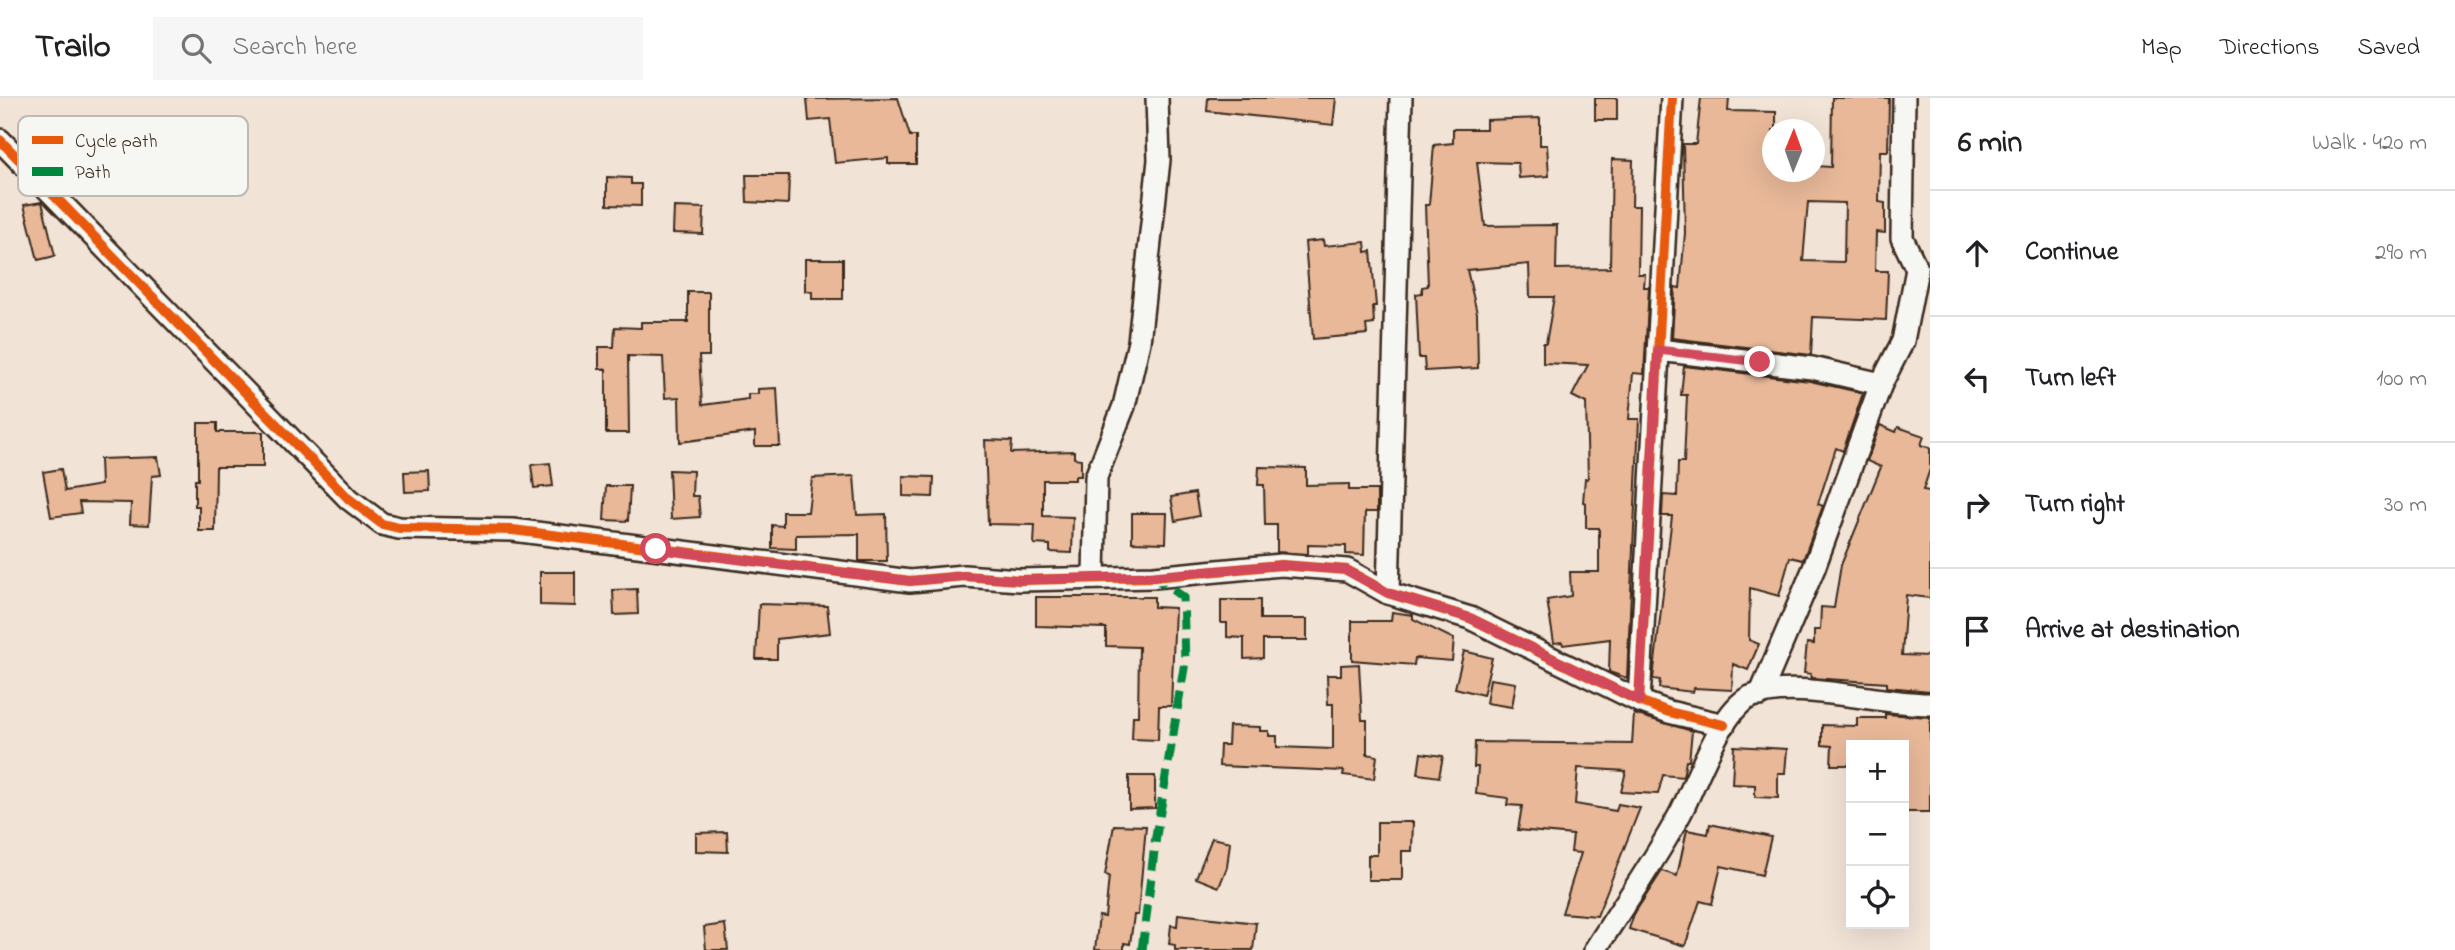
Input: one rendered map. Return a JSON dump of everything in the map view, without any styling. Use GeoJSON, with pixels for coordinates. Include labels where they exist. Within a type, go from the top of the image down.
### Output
{"type":"FeatureCollection","features":[{"type":"Feature","properties":{"kind":"street"},"geometry":{"type":"LineString","coordinates":[[1094,578],[1096,477],[1124,406],[1139,342],[1159,160],[1157,98]]}},
{"type":"Feature","properties":{"kind":"street"},"geometry":{"type":"LineString","coordinates":[[1388,593],[1401,98]]}},
{"type":"Feature","properties":{"kind":"street"},"geometry":{"type":"LineString","coordinates":[[1639,701],[1672,98]]}},
{"type":"Feature","properties":{"kind":"street"},"geometry":{"type":"LineString","coordinates":[[1760,695],[1814,568],[1881,384],[1903,341],[1923,267],[1902,238],[1904,98]]}},
{"type":"Feature","properties":{"kind":"street"},"geometry":{"type":"LineString","coordinates":[[0,140],[18,159]]}},
{"type":"Feature","properties":{"kind":"street"},"geometry":{"type":"LineString","coordinates":[[54,196],[349,499],[382,524],[412,530],[513,530],[910,581],[964,576],[1020,580],[1154,576],[1281,565],[1346,570],[1388,593],[1470,618],[1639,701],[1669,712],[1724,725]]}},
{"type":"Feature","properties":{"kind":"street"},"geometry":{"type":"LineString","coordinates":[[1658,350],[1812,368],[1881,384]]}},
{"type":"Feature","properties":{"kind":"street"},"geometry":{"type":"LineString","coordinates":[[1595,950],[1680,814],[1704,758],[1724,725],[1749,697],[1787,690],[1930,704]]}},
{"type":"Feature","properties":{"kind":"building"},"geometry":{"type":"Polygon","coordinates":[[[898,98],[910,136],[916,136],[916,164],[888,164],[888,158],[835,163],[830,119],[809,121],[807,99],[898,98]]]}},
{"type":"Feature","properties":{"kind":"building"},"geometry":{"type":"Polygon","coordinates":[[[1208,98],[1336,98],[1333,125],[1207,111],[1208,98]]]}},
{"type":"Feature","properties":{"kind":"building"},"geometry":{"type":"Polygon","coordinates":[[[1595,98],[1617,98],[1617,120],[1595,120],[1595,98]]]}},
{"type":"Feature","properties":{"kind":"building"},"geometry":{"type":"Polygon","coordinates":[[[1701,98],[1729,98],[1728,111],[1776,112],[1776,119],[1762,119],[1762,182],[1825,182],[1825,167],[1831,167],[1832,98],[1889,98],[1888,151],[1880,151],[1879,202],[1885,203],[1885,233],[1876,232],[1875,271],[1888,271],[1886,320],[1813,317],[1811,355],[1672,338],[1675,287],[1680,288],[1685,233],[1683,144],[1696,144],[1701,98]],[[1808,202],[1803,261],[1844,262],[1845,203],[1808,202]]]}},
{"type":"Feature","properties":{"kind":"building"},"geometry":{"type":"Polygon","coordinates":[[[1540,118],[1540,145],[1547,145],[1549,176],[1519,178],[1518,163],[1477,162],[1485,226],[1557,225],[1556,269],[1610,268],[1612,159],[1633,160],[1632,206],[1639,206],[1638,274],[1645,274],[1644,287],[1649,287],[1644,374],[1633,373],[1629,419],[1639,419],[1627,678],[1609,672],[1610,639],[1563,645],[1562,642],[1554,643],[1547,600],[1571,596],[1570,572],[1599,572],[1599,528],[1586,528],[1586,503],[1583,502],[1585,478],[1588,479],[1586,403],[1572,396],[1588,365],[1543,363],[1543,343],[1546,343],[1554,297],[1530,297],[1529,264],[1467,270],[1477,313],[1478,368],[1425,371],[1424,358],[1419,358],[1416,294],[1422,293],[1422,287],[1428,286],[1425,205],[1429,205],[1434,145],[1453,143],[1453,129],[1486,129],[1486,120],[1540,118]]]}},
{"type":"Feature","properties":{"kind":"building"},"geometry":{"type":"Polygon","coordinates":[[[746,175],[789,175],[788,204],[747,202],[746,175]]]}},
{"type":"Feature","properties":{"kind":"building"},"geometry":{"type":"Polygon","coordinates":[[[607,177],[631,178],[631,184],[641,184],[641,206],[607,205],[607,177]]]}},
{"type":"Feature","properties":{"kind":"building"},"geometry":{"type":"Polygon","coordinates":[[[42,202],[55,256],[38,260],[24,205],[42,202]]]}},
{"type":"Feature","properties":{"kind":"building"},"geometry":{"type":"Polygon","coordinates":[[[674,207],[704,208],[703,234],[673,233],[674,207]]]}},
{"type":"Feature","properties":{"kind":"building"},"geometry":{"type":"Polygon","coordinates":[[[1323,240],[1324,246],[1365,242],[1366,252],[1371,251],[1376,306],[1373,306],[1374,324],[1366,325],[1367,334],[1313,339],[1305,242],[1323,240]]]}},
{"type":"Feature","properties":{"kind":"building"},"geometry":{"type":"Polygon","coordinates":[[[805,259],[843,259],[843,299],[812,299],[812,292],[805,291],[805,259]]]}},
{"type":"Feature","properties":{"kind":"building"},"geometry":{"type":"Polygon","coordinates":[[[688,292],[709,292],[709,356],[699,356],[702,405],[748,399],[748,394],[758,394],[758,389],[777,388],[780,446],[755,446],[755,432],[680,442],[679,397],[665,398],[663,357],[628,356],[629,433],[606,433],[606,369],[599,369],[599,347],[614,347],[615,327],[641,328],[641,322],[688,322],[688,292]]]}},
{"type":"Feature","properties":{"kind":"building"},"geometry":{"type":"Polygon","coordinates":[[[1684,366],[1810,381],[1863,393],[1843,451],[1836,448],[1818,504],[1823,506],[1803,560],[1790,557],[1779,596],[1750,588],[1749,640],[1759,644],[1748,670],[1733,664],[1732,690],[1694,688],[1693,692],[1659,688],[1660,680],[1653,679],[1672,516],[1662,516],[1663,495],[1677,496],[1678,462],[1684,462],[1687,395],[1681,395],[1684,366]]]}},
{"type":"Feature","properties":{"kind":"building"},"geometry":{"type":"Polygon","coordinates":[[[198,423],[217,423],[217,432],[263,432],[263,467],[216,467],[215,531],[199,531],[199,506],[195,506],[198,423]]]}},
{"type":"Feature","properties":{"kind":"building"},"geometry":{"type":"Polygon","coordinates":[[[1880,425],[1896,432],[1898,427],[1924,436],[1921,445],[1930,448],[1930,469],[1923,490],[1930,491],[1930,598],[1906,595],[1902,655],[1930,656],[1930,691],[1887,687],[1887,683],[1811,678],[1811,674],[1804,673],[1807,643],[1814,644],[1814,630],[1820,630],[1821,607],[1834,608],[1841,565],[1881,467],[1867,461],[1880,425]]]}},
{"type":"Feature","properties":{"kind":"building"},"geometry":{"type":"Polygon","coordinates":[[[985,440],[1012,441],[1011,453],[1074,451],[1074,458],[1081,459],[1081,476],[1075,476],[1075,480],[1043,480],[1043,516],[1073,517],[1072,553],[1050,552],[1050,545],[1034,544],[1035,525],[988,524],[985,440]]]}},
{"type":"Feature","properties":{"kind":"building"},"geometry":{"type":"Polygon","coordinates":[[[158,457],[161,475],[152,476],[149,525],[130,524],[131,503],[79,502],[81,513],[51,517],[43,472],[61,469],[65,491],[101,485],[100,459],[158,457]]]}},
{"type":"Feature","properties":{"kind":"building"},"geometry":{"type":"Polygon","coordinates":[[[550,463],[553,486],[534,488],[531,465],[550,463]]]}},
{"type":"Feature","properties":{"kind":"building"},"geometry":{"type":"Polygon","coordinates":[[[1259,467],[1306,468],[1306,485],[1349,484],[1349,490],[1377,490],[1377,512],[1365,512],[1364,555],[1346,554],[1346,546],[1308,545],[1308,554],[1277,552],[1277,525],[1265,525],[1264,485],[1258,485],[1259,467]]]}},
{"type":"Feature","properties":{"kind":"building"},"geometry":{"type":"Polygon","coordinates":[[[669,470],[693,471],[692,496],[698,496],[700,517],[671,519],[669,470]]]}},
{"type":"Feature","properties":{"kind":"building"},"geometry":{"type":"Polygon","coordinates":[[[429,471],[430,491],[405,492],[404,472],[429,471]]]}},
{"type":"Feature","properties":{"kind":"building"},"geometry":{"type":"Polygon","coordinates":[[[854,476],[857,515],[886,514],[887,561],[859,561],[859,534],[796,535],[796,549],[772,548],[772,525],[783,526],[783,512],[808,512],[812,478],[854,476]]]}},
{"type":"Feature","properties":{"kind":"building"},"geometry":{"type":"Polygon","coordinates":[[[903,476],[934,477],[933,497],[903,496],[903,476]]]}},
{"type":"Feature","properties":{"kind":"building"},"geometry":{"type":"Polygon","coordinates":[[[606,486],[630,486],[628,521],[604,520],[606,486]]]}},
{"type":"Feature","properties":{"kind":"building"},"geometry":{"type":"Polygon","coordinates":[[[1195,493],[1199,516],[1175,521],[1171,497],[1195,493]]]}},
{"type":"Feature","properties":{"kind":"building"},"geometry":{"type":"Polygon","coordinates":[[[1132,513],[1167,513],[1166,543],[1132,542],[1132,513]]]}},
{"type":"Feature","properties":{"kind":"building"},"geometry":{"type":"Polygon","coordinates":[[[540,572],[575,572],[575,606],[540,605],[540,572]]]}},
{"type":"Feature","properties":{"kind":"building"},"geometry":{"type":"Polygon","coordinates":[[[637,589],[638,614],[614,615],[613,590],[637,589]]]}},
{"type":"Feature","properties":{"kind":"building"},"geometry":{"type":"Polygon","coordinates":[[[1036,597],[1154,597],[1154,607],[1175,608],[1171,706],[1159,706],[1158,740],[1132,739],[1133,716],[1138,716],[1139,647],[1106,646],[1106,628],[1036,626],[1036,597]]]}},
{"type":"Feature","properties":{"kind":"building"},"geometry":{"type":"Polygon","coordinates":[[[1221,600],[1260,600],[1260,619],[1307,619],[1307,640],[1263,640],[1263,658],[1244,659],[1244,638],[1227,637],[1227,623],[1221,623],[1221,600]]]}},
{"type":"Feature","properties":{"kind":"building"},"geometry":{"type":"Polygon","coordinates":[[[759,604],[827,606],[830,633],[777,639],[777,659],[756,659],[759,604]]]}},
{"type":"Feature","properties":{"kind":"building"},"geometry":{"type":"Polygon","coordinates":[[[1392,612],[1413,615],[1413,619],[1454,639],[1452,661],[1415,658],[1414,665],[1352,660],[1352,621],[1391,621],[1392,612]]]}},
{"type":"Feature","properties":{"kind":"building"},"geometry":{"type":"Polygon","coordinates":[[[1464,651],[1492,658],[1483,695],[1455,688],[1464,651]]]}},
{"type":"Feature","properties":{"kind":"building"},"geometry":{"type":"Polygon","coordinates":[[[1359,664],[1362,720],[1367,720],[1367,754],[1377,756],[1374,779],[1343,775],[1344,771],[1219,766],[1220,745],[1228,745],[1229,726],[1260,727],[1260,731],[1269,731],[1269,736],[1277,736],[1277,747],[1333,749],[1333,704],[1328,704],[1327,675],[1341,675],[1341,665],[1359,664]]]}},
{"type":"Feature","properties":{"kind":"building"},"geometry":{"type":"Polygon","coordinates":[[[1490,679],[1516,683],[1512,707],[1486,703],[1490,679]]]}},
{"type":"Feature","properties":{"kind":"building"},"geometry":{"type":"Polygon","coordinates":[[[1634,714],[1692,731],[1689,761],[1686,761],[1683,777],[1663,775],[1658,794],[1621,792],[1626,771],[1578,768],[1575,804],[1616,811],[1618,804],[1640,808],[1597,916],[1562,913],[1581,853],[1571,852],[1573,835],[1518,830],[1522,806],[1507,805],[1508,798],[1476,794],[1478,767],[1474,767],[1475,742],[1632,744],[1634,714]]]}},
{"type":"Feature","properties":{"kind":"building"},"geometry":{"type":"Polygon","coordinates":[[[1885,714],[1930,717],[1930,812],[1909,812],[1909,740],[1846,740],[1846,765],[1831,765],[1832,746],[1822,745],[1822,725],[1857,726],[1857,718],[1885,718],[1885,714]]]}},
{"type":"Feature","properties":{"kind":"building"},"geometry":{"type":"Polygon","coordinates":[[[1734,746],[1787,749],[1785,773],[1778,773],[1778,798],[1755,797],[1755,785],[1732,784],[1734,746]]]}},
{"type":"Feature","properties":{"kind":"building"},"geometry":{"type":"Polygon","coordinates":[[[1421,753],[1443,756],[1439,777],[1418,774],[1421,753]]]}},
{"type":"Feature","properties":{"kind":"building"},"geometry":{"type":"Polygon","coordinates":[[[1129,776],[1155,776],[1155,808],[1129,809],[1129,776]]]}},
{"type":"Feature","properties":{"kind":"building"},"geometry":{"type":"Polygon","coordinates":[[[1377,822],[1413,822],[1412,851],[1402,851],[1402,880],[1368,880],[1368,855],[1377,855],[1377,822]]]}},
{"type":"Feature","properties":{"kind":"building"},"geometry":{"type":"Polygon","coordinates":[[[1710,824],[1771,837],[1762,875],[1721,866],[1712,904],[1700,901],[1685,946],[1629,929],[1634,914],[1662,871],[1677,876],[1687,830],[1708,834],[1710,824]]]}},
{"type":"Feature","properties":{"kind":"building"},"geometry":{"type":"Polygon","coordinates":[[[1114,825],[1146,826],[1138,915],[1134,915],[1130,944],[1124,943],[1124,950],[1095,950],[1099,916],[1105,917],[1109,876],[1105,875],[1114,825]]]}},
{"type":"Feature","properties":{"kind":"building"},"geometry":{"type":"Polygon","coordinates":[[[727,832],[728,852],[696,851],[696,833],[727,832]]]}},
{"type":"Feature","properties":{"kind":"building"},"geometry":{"type":"Polygon","coordinates":[[[1212,838],[1230,842],[1227,867],[1219,887],[1196,878],[1212,838]]]}},
{"type":"Feature","properties":{"kind":"building"},"geometry":{"type":"Polygon","coordinates":[[[1178,914],[1256,923],[1253,950],[1175,950],[1175,945],[1169,944],[1171,925],[1177,926],[1178,914]]]}},
{"type":"Feature","properties":{"kind":"building"},"geometry":{"type":"Polygon","coordinates":[[[725,924],[728,950],[706,950],[704,927],[725,924]]]}},
{"type":"Feature","properties":{"kind":"marked path"},"geometry":{"type":"LineString","coordinates":[[1142,950],[1156,836],[1185,662],[1183,597],[1154,577]]}},
{"type":"Feature","properties":{"kind":"cycle path"},"geometry":{"type":"LineString","coordinates":[[1639,701],[1672,98]]}},
{"type":"Feature","properties":{"kind":"cycle path"},"geometry":{"type":"LineString","coordinates":[[0,140],[18,159]]}},
{"type":"Feature","properties":{"kind":"cycle path"},"geometry":{"type":"LineString","coordinates":[[54,196],[349,499],[382,524],[399,528],[513,530],[910,581],[964,576],[1020,580],[1154,577],[1281,565],[1347,570],[1388,593],[1470,618],[1639,701],[1669,712],[1724,725]]}},
{"type":"Feature","properties":{"kind":"route"},"geometry":{"type":"LineString","coordinates":[[656,549],[910,581],[964,576],[1020,580],[1154,576],[1281,565],[1346,570],[1388,593],[1470,618],[1639,701],[1658,350],[1760,362]]}}]}
